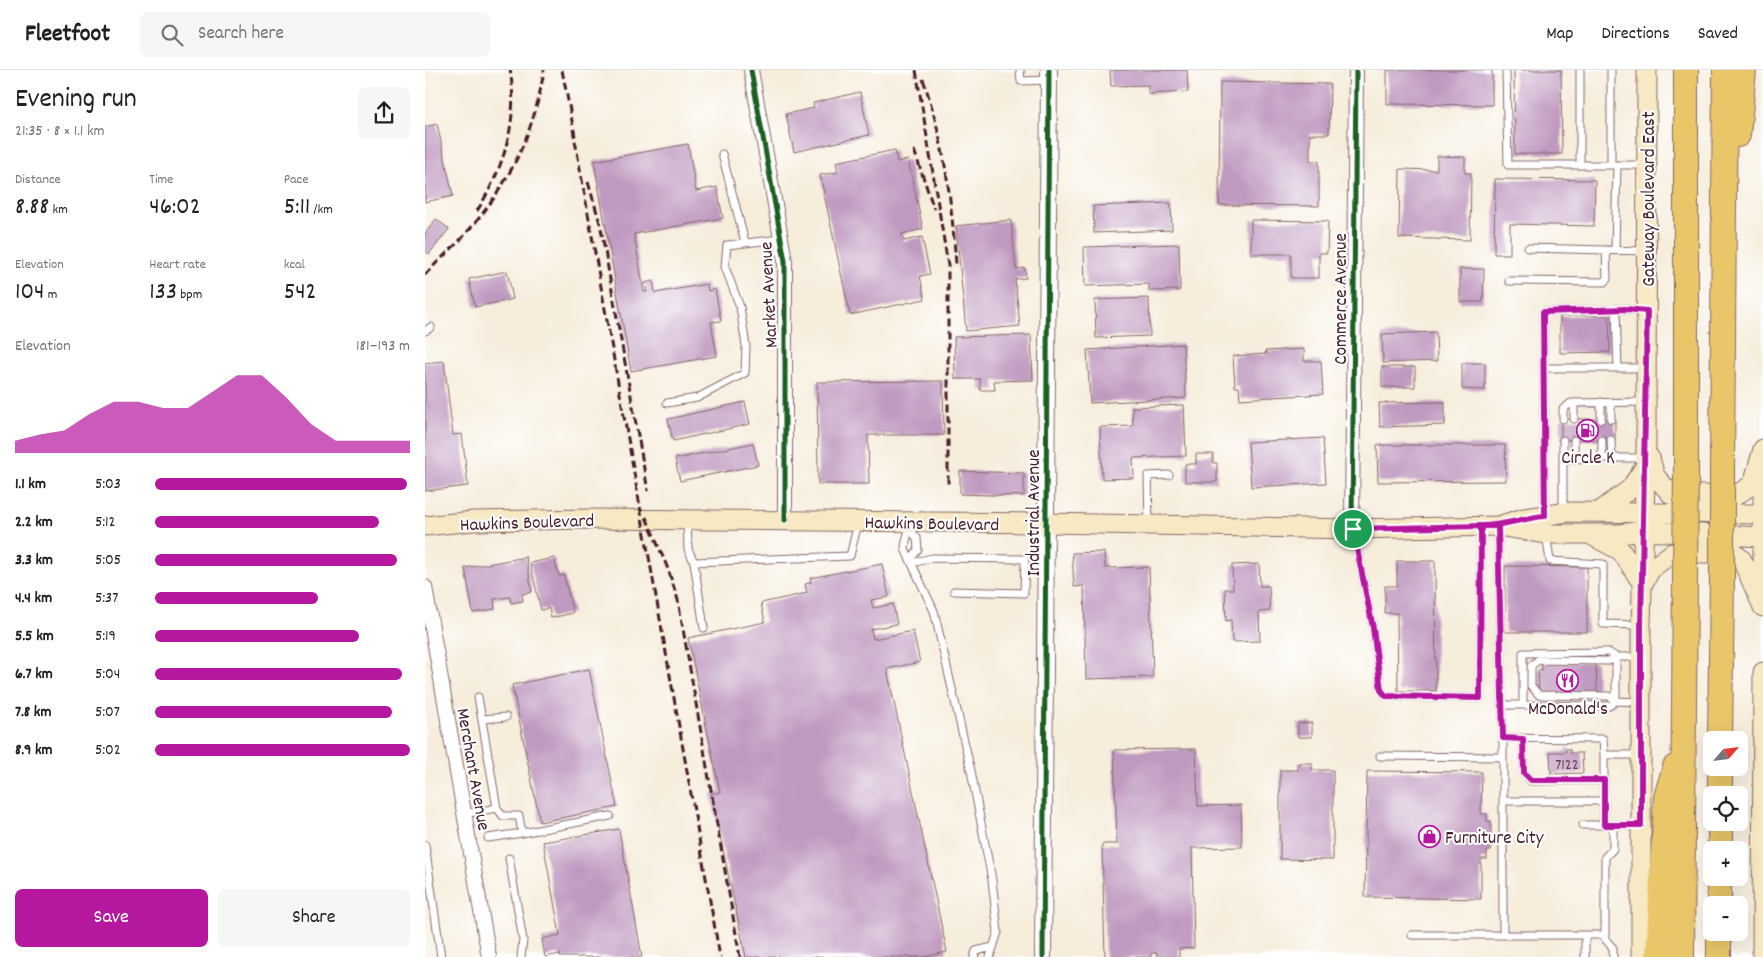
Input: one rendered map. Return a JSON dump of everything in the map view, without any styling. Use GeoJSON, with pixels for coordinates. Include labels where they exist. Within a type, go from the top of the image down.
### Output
{"type":"FeatureCollection","features":[{"type":"Feature","properties":{"kind":"highway"},"geometry":{"type":"LineString","coordinates":[[1677,70],[1685,199]]}},
{"type":"Feature","properties":{"kind":"highway"},"geometry":{"type":"LineString","coordinates":[[1682,957],[1686,70]]}},
{"type":"Feature","properties":{"kind":"highway"},"geometry":{"type":"LineString","coordinates":[[1720,731],[1725,70]]}},
{"type":"Feature","properties":{"kind":"highway"},"geometry":{"type":"LineString","coordinates":[[1724,248],[1744,70]]}},
{"type":"Feature","properties":{"kind":"highway"},"geometry":{"type":"LineString","coordinates":[[1658,957],[1666,798],[1683,739]]}},
{"type":"Feature","properties":{"kind":"highway"},"geometry":{"type":"LineString","coordinates":[[1719,941],[1719,957]]}},
{"type":"Feature","properties":{"kind":"main road","name":"Gateway Boulevard East"},"geometry":{"type":"LineString","coordinates":[[1641,957],[1641,625],[1646,457],[1647,70]]}},
{"type":"Feature","properties":{"kind":"main road"},"geometry":{"type":"LineString","coordinates":[[1646,457],[1655,476],[1671,494],[1735,496],[1753,484],[1763,449]]}},
{"type":"Feature","properties":{"kind":"main road"},"geometry":{"type":"LineString","coordinates":[[1763,453],[1763,585]]}},
{"type":"Feature","properties":{"kind":"main road"},"geometry":{"type":"LineString","coordinates":[[1599,512],[1630,489],[1646,457]]}},
{"type":"Feature","properties":{"kind":"main road","name":"Hawkins Boulevard"},"geometry":{"type":"LineString","coordinates":[[1551,521],[1599,512],[1643,522],[1763,537]]}},
{"type":"Feature","properties":{"kind":"main road","name":"Hawkins Boulevard"},"geometry":{"type":"LineString","coordinates":[[425,526],[475,521],[785,520],[859,521],[909,526],[1047,523],[1353,529],[1489,526],[1524,518],[1551,521],[1589,534],[1620,534],[1643,522],[1762,514]]}},
{"type":"Feature","properties":{"kind":"main road"},"geometry":{"type":"LineString","coordinates":[[1589,534],[1621,551],[1642,584],[1651,569],[1672,553],[1734,553],[1746,566],[1763,607]]}},
{"type":"Feature","properties":{"kind":"main road"},"geometry":{"type":"LineString","coordinates":[[1762,957],[1763,672]]}},
{"type":"Feature","properties":{"kind":"street","name":"Market Avenue"},"geometry":{"type":"LineString","coordinates":[[751,70],[785,261],[785,520]]}},
{"type":"Feature","properties":{"kind":"street","name":"Commerce Avenue"},"geometry":{"type":"LineString","coordinates":[[1353,529],[1356,70]]}},
{"type":"Feature","properties":{"kind":"street","name":"Industrial Avenue"},"geometry":{"type":"LineString","coordinates":[[1043,957],[1049,75]]}},
{"type":"Feature","properties":{"kind":"street","name":"Merchant Avenue"},"geometry":{"type":"LineString","coordinates":[[425,587],[489,957]]}},
{"type":"Feature","properties":{"kind":"lane"},"geometry":{"type":"LineString","coordinates":[[1020,70],[1021,81],[1049,75]]}},
{"type":"Feature","properties":{"kind":"lane"},"geometry":{"type":"LineString","coordinates":[[1506,70],[1508,165],[1647,165]]}},
{"type":"Feature","properties":{"kind":"lane"},"geometry":{"type":"LineString","coordinates":[[1580,70],[1580,166]]}},
{"type":"Feature","properties":{"kind":"lane"},"geometry":{"type":"LineString","coordinates":[[1611,70],[1615,250]]}},
{"type":"Feature","properties":{"kind":"lane"},"geometry":{"type":"LineString","coordinates":[[721,154],[745,242]]}},
{"type":"Feature","properties":{"kind":"lane"},"geometry":{"type":"LineString","coordinates":[[667,403],[697,398],[745,373],[746,346],[741,307],[725,267],[727,245],[781,239]]}},
{"type":"Feature","properties":{"kind":"lane"},"geometry":{"type":"LineString","coordinates":[[1528,248],[1647,251]]}},
{"type":"Feature","properties":{"kind":"lane"},"geometry":{"type":"LineString","coordinates":[[1509,281],[1603,282],[1607,279],[1606,250]]}},
{"type":"Feature","properties":{"kind":"lane"},"geometry":{"type":"LineString","coordinates":[[1641,625],[1603,624],[1603,564],[1550,561],[1551,521],[1542,314],[1545,310],[1616,309],[1647,311]]}},
{"type":"Feature","properties":{"kind":"lane"},"geometry":{"type":"LineString","coordinates":[[1616,309],[1618,368]]}},
{"type":"Feature","properties":{"kind":"lane"},"geometry":{"type":"LineString","coordinates":[[1543,368],[1646,368]]}},
{"type":"Feature","properties":{"kind":"lane"},"geometry":{"type":"LineString","coordinates":[[1563,419],[1563,409],[1574,402],[1646,402]]}},
{"type":"Feature","properties":{"kind":"lane"},"geometry":{"type":"LineString","coordinates":[[1574,402],[1574,419]]}},
{"type":"Feature","properties":{"kind":"lane"},"geometry":{"type":"LineString","coordinates":[[1601,402],[1601,419]]}},
{"type":"Feature","properties":{"kind":"lane"},"geometry":{"type":"LineString","coordinates":[[1611,402],[1611,419]]}},
{"type":"Feature","properties":{"kind":"lane"},"geometry":{"type":"LineString","coordinates":[[1551,521],[1563,459],[1563,440]]}},
{"type":"Feature","properties":{"kind":"lane"},"geometry":{"type":"LineString","coordinates":[[1574,440],[1574,459]]}},
{"type":"Feature","properties":{"kind":"lane"},"geometry":{"type":"LineString","coordinates":[[1602,440],[1602,458]]}},
{"type":"Feature","properties":{"kind":"lane"},"geometry":{"type":"LineString","coordinates":[[1611,440],[1612,458]]}},
{"type":"Feature","properties":{"kind":"lane"},"geometry":{"type":"LineString","coordinates":[[1563,459],[1646,457]]}},
{"type":"Feature","properties":{"kind":"lane"},"geometry":{"type":"LineString","coordinates":[[1149,525],[1148,476],[1169,475]]}},
{"type":"Feature","properties":{"kind":"lane"},"geometry":{"type":"LineString","coordinates":[[687,520],[688,549],[694,562],[705,628]]}},
{"type":"Feature","properties":{"kind":"lane"},"geometry":{"type":"LineString","coordinates":[[694,562],[850,556],[859,521]]}},
{"type":"Feature","properties":{"kind":"lane"},"geometry":{"type":"LineString","coordinates":[[909,526],[905,539],[905,549],[912,560],[933,611],[971,771],[992,880],[998,932],[990,957]]}},
{"type":"Feature","properties":{"kind":"lane"},"geometry":{"type":"LineString","coordinates":[[909,526],[917,538],[918,550],[912,560]]}},
{"type":"Feature","properties":{"kind":"lane"},"geometry":{"type":"LineString","coordinates":[[1353,529],[1373,628],[1381,690],[1386,696],[1480,698],[1489,526]]}},
{"type":"Feature","properties":{"kind":"lane"},"geometry":{"type":"LineString","coordinates":[[1489,526],[1502,705],[1503,935]]}},
{"type":"Feature","properties":{"kind":"lane"},"geometry":{"type":"LineString","coordinates":[[912,560],[933,558],[1025,558],[1024,593],[953,591]]}},
{"type":"Feature","properties":{"kind":"lane"},"geometry":{"type":"LineString","coordinates":[[1523,705],[1523,653],[1608,652],[1616,657]]}},
{"type":"Feature","properties":{"kind":"lane"},"geometry":{"type":"LineString","coordinates":[[1642,657],[1616,657],[1609,661],[1538,660],[1531,666],[1531,686],[1539,695],[1609,696],[1616,701],[1642,702]]}},
{"type":"Feature","properties":{"kind":"lane"},"geometry":{"type":"LineString","coordinates":[[1616,657],[1616,701]]}},
{"type":"Feature","properties":{"kind":"lane"},"geometry":{"type":"LineString","coordinates":[[478,697],[497,808],[503,816],[519,816],[522,833]]}},
{"type":"Feature","properties":{"kind":"lane"},"geometry":{"type":"LineString","coordinates":[[1502,705],[1609,706],[1616,701]]}},
{"type":"Feature","properties":{"kind":"lane"},"geometry":{"type":"LineString","coordinates":[[482,720],[506,717]]}},
{"type":"Feature","properties":{"kind":"lane"},"geometry":{"type":"LineString","coordinates":[[1503,738],[1603,739],[1604,825]]}},
{"type":"Feature","properties":{"kind":"lane"},"geometry":{"type":"LineString","coordinates":[[1523,739],[1524,773],[1531,780],[1604,780]]}},
{"type":"Feature","properties":{"kind":"lane"},"geometry":{"type":"LineString","coordinates":[[1604,755],[1641,755]]}},
{"type":"Feature","properties":{"kind":"lane"},"geometry":{"type":"LineString","coordinates":[[1380,756],[1503,757]]}},
{"type":"Feature","properties":{"kind":"lane"},"geometry":{"type":"LineString","coordinates":[[1503,801],[1604,801]]}},
{"type":"Feature","properties":{"kind":"lane"},"geometry":{"type":"LineString","coordinates":[[464,814],[497,808]]}},
{"type":"Feature","properties":{"kind":"lane"},"geometry":{"type":"LineString","coordinates":[[488,838],[609,816]]}},
{"type":"Feature","properties":{"kind":"lane"},"geometry":{"type":"LineString","coordinates":[[1583,825],[1641,825]]}},
{"type":"Feature","properties":{"kind":"lane"},"geometry":{"type":"LineString","coordinates":[[1613,825],[1613,849],[1605,856],[1605,939],[1613,948],[1613,957]]}},
{"type":"Feature","properties":{"kind":"lane"},"geometry":{"type":"LineString","coordinates":[[425,845],[441,957]]}},
{"type":"Feature","properties":{"kind":"lane"},"geometry":{"type":"LineString","coordinates":[[509,858],[523,940],[521,957]]}},
{"type":"Feature","properties":{"kind":"lane"},"geometry":{"type":"LineString","coordinates":[[1411,935],[1605,935]]}},
{"type":"Feature","properties":{"kind":"lane"},"geometry":{"type":"LineString","coordinates":[[1585,935],[1585,957]]}},
{"type":"Feature","properties":{"kind":"lane"},"geometry":{"type":"LineString","coordinates":[[973,957],[976,951],[993,947]]}},
{"type":"Feature","properties":{"kind":"building"},"geometry":{"type":"Polygon","coordinates":[[[1110,70],[1187,70],[1188,92],[1148,94],[1148,85],[1111,86],[1110,70]]]}},
{"type":"Feature","properties":{"kind":"building"},"geometry":{"type":"Polygon","coordinates":[[[1387,70],[1492,70],[1492,105],[1387,104],[1387,70]]]}},
{"type":"Feature","properties":{"kind":"building"},"geometry":{"type":"Polygon","coordinates":[[[1514,70],[1561,70],[1562,154],[1515,154],[1514,70]]]}},
{"type":"Feature","properties":{"kind":"building"},"geometry":{"type":"Polygon","coordinates":[[[1220,82],[1330,84],[1329,134],[1310,134],[1310,161],[1319,161],[1319,206],[1219,205],[1220,82]]]}},
{"type":"Feature","properties":{"kind":"building"},"geometry":{"type":"Polygon","coordinates":[[[860,92],[869,135],[794,152],[786,114],[814,108],[813,103],[860,92]]]}},
{"type":"Feature","properties":{"kind":"building"},"geometry":{"type":"Polygon","coordinates":[[[437,124],[453,196],[425,202],[425,127],[437,124]]]}},
{"type":"Feature","properties":{"kind":"building"},"geometry":{"type":"Polygon","coordinates":[[[688,144],[696,191],[717,187],[723,218],[634,234],[644,292],[647,292],[645,283],[653,281],[655,293],[707,284],[708,291],[715,289],[721,321],[711,322],[717,356],[631,371],[594,161],[688,144]]]}},
{"type":"Feature","properties":{"kind":"building"},"geometry":{"type":"Polygon","coordinates":[[[895,150],[897,162],[908,160],[923,229],[902,234],[904,241],[922,237],[930,274],[920,276],[925,299],[850,315],[820,175],[838,172],[836,162],[895,150]]]}},
{"type":"Feature","properties":{"kind":"building"},"geometry":{"type":"Polygon","coordinates":[[[1437,156],[1465,157],[1465,173],[1471,173],[1470,240],[1399,238],[1400,169],[1437,170],[1437,156]]]}},
{"type":"Feature","properties":{"kind":"building"},"geometry":{"type":"Polygon","coordinates":[[[1495,179],[1595,180],[1594,226],[1510,224],[1510,254],[1494,254],[1495,179]]]}},
{"type":"Feature","properties":{"kind":"building"},"geometry":{"type":"Polygon","coordinates":[[[1171,203],[1172,230],[1094,233],[1093,206],[1171,203]]]}},
{"type":"Feature","properties":{"kind":"building"},"geometry":{"type":"Polygon","coordinates":[[[436,219],[449,229],[429,254],[425,251],[425,234],[436,219]]]}},
{"type":"Feature","properties":{"kind":"building"},"geometry":{"type":"Polygon","coordinates":[[[1011,220],[1016,269],[1025,268],[1026,278],[1015,279],[1020,326],[966,331],[956,226],[1011,220]]]}},
{"type":"Feature","properties":{"kind":"building"},"geometry":{"type":"Polygon","coordinates":[[[1251,220],[1328,221],[1327,253],[1319,253],[1319,278],[1291,278],[1291,254],[1251,254],[1251,220]]]}},
{"type":"Feature","properties":{"kind":"building"},"geometry":{"type":"Polygon","coordinates":[[[1179,244],[1180,290],[1149,291],[1149,284],[1085,286],[1084,247],[1179,244]]]}},
{"type":"Feature","properties":{"kind":"building"},"geometry":{"type":"Polygon","coordinates":[[[1460,269],[1484,269],[1483,302],[1460,302],[1460,269]]]}},
{"type":"Feature","properties":{"kind":"building"},"geometry":{"type":"Polygon","coordinates":[[[507,271],[513,299],[475,307],[469,279],[507,271]]]}},
{"type":"Feature","properties":{"kind":"building"},"geometry":{"type":"Polygon","coordinates":[[[1149,298],[1150,336],[1096,338],[1095,300],[1149,298]]]}},
{"type":"Feature","properties":{"kind":"building"},"geometry":{"type":"Polygon","coordinates":[[[1609,315],[1610,352],[1560,353],[1560,316],[1609,315]]]}},
{"type":"Feature","properties":{"kind":"building"},"geometry":{"type":"Polygon","coordinates":[[[1436,332],[1437,361],[1383,363],[1382,334],[1436,332]]]}},
{"type":"Feature","properties":{"kind":"building"},"geometry":{"type":"Polygon","coordinates":[[[1031,335],[1033,380],[994,381],[995,390],[980,390],[980,379],[955,379],[954,337],[1031,335]]]}},
{"type":"Feature","properties":{"kind":"building"},"geometry":{"type":"Polygon","coordinates":[[[1183,344],[1186,398],[1090,403],[1087,350],[1183,344]]]}},
{"type":"Feature","properties":{"kind":"building"},"geometry":{"type":"Polygon","coordinates":[[[1304,349],[1304,361],[1321,361],[1323,394],[1240,399],[1239,387],[1235,387],[1233,356],[1266,354],[1265,351],[1304,349]]]}},
{"type":"Feature","properties":{"kind":"building"},"geometry":{"type":"Polygon","coordinates":[[[444,361],[453,435],[462,434],[468,486],[425,491],[425,363],[444,361]]]}},
{"type":"Feature","properties":{"kind":"building"},"geometry":{"type":"Polygon","coordinates":[[[1462,363],[1485,363],[1485,390],[1462,389],[1462,363]]]}},
{"type":"Feature","properties":{"kind":"building"},"geometry":{"type":"Polygon","coordinates":[[[1382,367],[1415,367],[1415,387],[1382,387],[1382,367]]]}},
{"type":"Feature","properties":{"kind":"building"},"geometry":{"type":"Polygon","coordinates":[[[943,381],[944,435],[868,435],[869,484],[818,484],[817,382],[943,381]]]}},
{"type":"Feature","properties":{"kind":"building"},"geometry":{"type":"Polygon","coordinates":[[[745,402],[750,424],[673,441],[668,419],[745,402]]]}},
{"type":"Feature","properties":{"kind":"building"},"geometry":{"type":"Polygon","coordinates":[[[1445,402],[1445,425],[1380,427],[1379,403],[1445,402]]]}},
{"type":"Feature","properties":{"kind":"building"},"geometry":{"type":"Polygon","coordinates":[[[1184,405],[1186,456],[1133,458],[1134,478],[1102,479],[1100,427],[1133,426],[1132,407],[1184,405]]]}},
{"type":"Feature","properties":{"kind":"building","name":"Circle K"},"geometry":{"type":"Polygon","coordinates":[[[1561,419],[1615,419],[1615,440],[1561,440],[1561,419]]]}},
{"type":"Feature","properties":{"kind":"building"},"geometry":{"type":"Polygon","coordinates":[[[1323,438],[1326,483],[1251,487],[1248,442],[1323,438]]]}},
{"type":"Feature","properties":{"kind":"building"},"geometry":{"type":"Polygon","coordinates":[[[753,443],[758,465],[680,481],[675,459],[753,443]]]}},
{"type":"Feature","properties":{"kind":"building"},"geometry":{"type":"Polygon","coordinates":[[[1377,445],[1505,445],[1506,481],[1378,482],[1377,445]]]}},
{"type":"Feature","properties":{"kind":"building"},"geometry":{"type":"Polygon","coordinates":[[[1196,454],[1213,454],[1213,463],[1217,463],[1217,482],[1185,482],[1185,464],[1196,464],[1196,454]]]}},
{"type":"Feature","properties":{"kind":"building"},"geometry":{"type":"Polygon","coordinates":[[[960,471],[1024,473],[1024,496],[960,494],[960,471]]]}},
{"type":"Feature","properties":{"kind":"building"},"geometry":{"type":"Polygon","coordinates":[[[1104,552],[1105,568],[1149,567],[1153,677],[1086,679],[1084,586],[1074,587],[1072,553],[1104,552]]]}},
{"type":"Feature","properties":{"kind":"building"},"geometry":{"type":"Polygon","coordinates":[[[526,557],[532,592],[522,594],[523,601],[511,603],[510,597],[494,599],[495,609],[473,613],[465,568],[526,557]]]}},
{"type":"Feature","properties":{"kind":"building"},"geometry":{"type":"Polygon","coordinates":[[[554,558],[559,576],[564,575],[573,613],[551,618],[549,608],[541,610],[530,563],[554,558]]]}},
{"type":"Feature","properties":{"kind":"building"},"geometry":{"type":"Polygon","coordinates":[[[1397,561],[1435,561],[1436,691],[1398,691],[1397,613],[1385,613],[1385,586],[1397,586],[1397,561]]]}},
{"type":"Feature","properties":{"kind":"building"},"geometry":{"type":"Polygon","coordinates":[[[882,564],[889,597],[871,600],[873,608],[893,604],[897,624],[871,629],[873,639],[913,631],[920,662],[887,669],[947,952],[924,957],[746,957],[711,794],[720,792],[688,638],[765,622],[761,603],[807,593],[805,584],[811,583],[810,578],[882,564]]]}},
{"type":"Feature","properties":{"kind":"building"},"geometry":{"type":"Polygon","coordinates":[[[1259,564],[1260,586],[1269,586],[1270,611],[1259,612],[1260,641],[1232,642],[1231,620],[1226,621],[1225,589],[1233,589],[1232,565],[1259,564]]]}},
{"type":"Feature","properties":{"kind":"building"},"geometry":{"type":"Polygon","coordinates":[[[1505,566],[1587,567],[1587,632],[1505,632],[1505,566]]]}},
{"type":"Feature","properties":{"kind":"building","name":"McDonald's"},"geometry":{"type":"Polygon","coordinates":[[[1596,662],[1597,693],[1539,694],[1538,670],[1542,670],[1542,663],[1596,662]]]}},
{"type":"Feature","properties":{"kind":"building"},"geometry":{"type":"Polygon","coordinates":[[[589,669],[617,807],[540,822],[512,685],[589,669]]]}},
{"type":"Feature","properties":{"kind":"building"},"geometry":{"type":"Polygon","coordinates":[[[1298,723],[1312,723],[1312,737],[1298,737],[1298,723]]]}},
{"type":"Feature","properties":{"kind":"building"},"geometry":{"type":"Polygon","coordinates":[[[1196,749],[1198,806],[1241,805],[1242,847],[1192,848],[1194,948],[1179,949],[1179,957],[1157,957],[1157,953],[1151,953],[1151,957],[1105,957],[1102,844],[1117,844],[1114,750],[1196,749]]]}},
{"type":"Feature","properties":{"kind":"building"},"geometry":{"type":"Polygon","coordinates":[[[1566,749],[1570,749],[1570,753],[1582,753],[1583,773],[1551,774],[1550,752],[1566,752],[1566,749]]]}},
{"type":"Feature","properties":{"kind":"building"},"geometry":{"type":"Polygon","coordinates":[[[1298,763],[1312,763],[1312,770],[1333,770],[1333,860],[1280,859],[1280,770],[1298,770],[1298,763]]]}},
{"type":"Feature","properties":{"kind":"building","name":"Furniture City"},"geometry":{"type":"Polygon","coordinates":[[[1367,771],[1482,772],[1481,814],[1487,814],[1487,821],[1491,821],[1491,851],[1487,851],[1487,859],[1481,859],[1481,899],[1365,897],[1367,771]]]}},
{"type":"Feature","properties":{"kind":"building"},"geometry":{"type":"Polygon","coordinates":[[[619,829],[642,957],[560,957],[560,954],[545,957],[542,939],[560,935],[543,842],[619,829]]]}},
{"type":"Feature","properties":{"kind":"railway"},"geometry":{"type":"LineString","coordinates":[[477,211],[495,178],[507,143],[512,107],[510,70]]}},
{"type":"Feature","properties":{"kind":"railway"},"geometry":{"type":"LineString","coordinates":[[425,275],[468,231],[483,213],[508,176],[527,136],[540,93],[544,70]]}},
{"type":"Feature","properties":{"kind":"railway"},"geometry":{"type":"LineString","coordinates":[[562,70],[575,136]]}},
{"type":"Feature","properties":{"kind":"railway"},"geometry":{"type":"LineString","coordinates":[[916,70],[948,265],[948,487]]}},
{"type":"Feature","properties":{"kind":"railway"},"geometry":{"type":"LineString","coordinates":[[923,79],[942,148],[952,216],[956,264]]}},
{"type":"Feature","properties":{"kind":"railway"},"geometry":{"type":"LineString","coordinates":[[573,129],[720,957]]}},
{"type":"Feature","properties":{"kind":"railway"},"geometry":{"type":"LineString","coordinates":[[914,150],[934,209]]}},
{"type":"Feature","properties":{"kind":"railway"},"geometry":{"type":"LineString","coordinates":[[588,182],[600,223],[648,491]]}},
{"type":"Feature","properties":{"kind":"railway"},"geometry":{"type":"LineString","coordinates":[[646,517],[668,569],[678,600],[740,957]]}},
{"type":"Feature","properties":{"kind":"cycle path"},"geometry":{"type":"LineString","coordinates":[[751,70],[785,261],[785,520]]}},
{"type":"Feature","properties":{"kind":"cycle path"},"geometry":{"type":"LineString","coordinates":[[1043,957],[1049,70]]}},
{"type":"Feature","properties":{"kind":"cycle path"},"geometry":{"type":"LineString","coordinates":[[1352,529],[1356,70]]}},
{"type":"Feature","properties":{"kind":"place","name":"Circle K"},"geometry":{"type":"Point","coordinates":[1588,430]}},
{"type":"Feature","properties":{"kind":"place","name":"McDonald's"},"geometry":{"type":"Point","coordinates":[1568,681]}},
{"type":"Feature","properties":{"kind":"place","name":"Furniture City"},"geometry":{"type":"Point","coordinates":[1429,836]}},
{"type":"Feature","properties":{"kind":"route"},"geometry":{"type":"LineString","coordinates":[[1353,529],[1373,628],[1381,690],[1386,696],[1480,698],[1481,526],[1498,526],[1524,518],[1545,516],[1542,314],[1545,310],[1625,309],[1647,311],[1646,444],[1641,625],[1641,825],[1604,825],[1604,780],[1531,780],[1524,773],[1523,739],[1503,738],[1498,526],[1481,526],[1353,529]]}}]}
